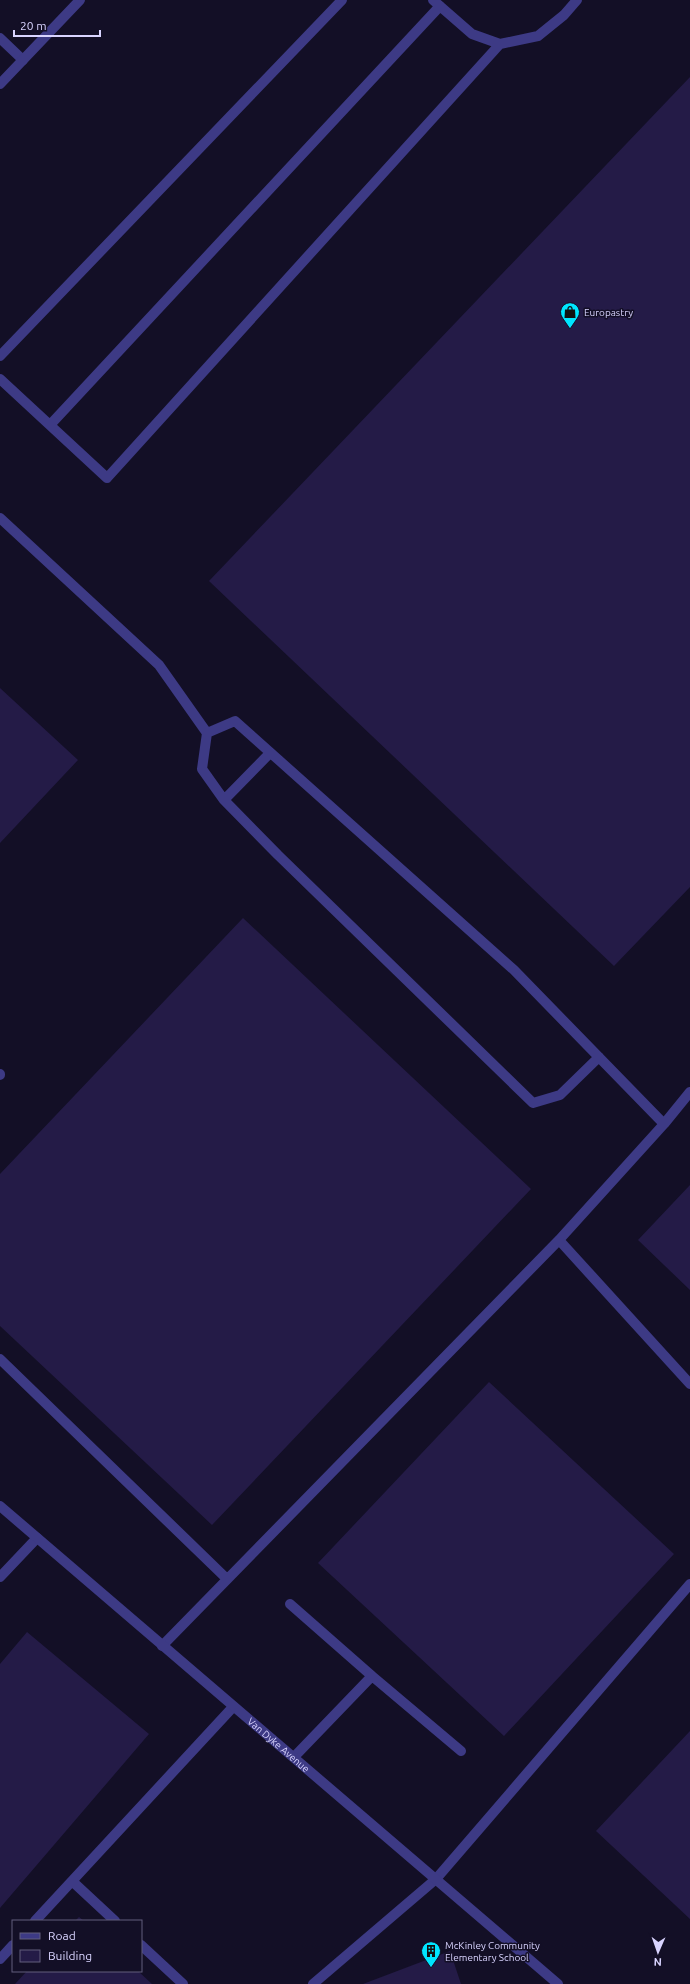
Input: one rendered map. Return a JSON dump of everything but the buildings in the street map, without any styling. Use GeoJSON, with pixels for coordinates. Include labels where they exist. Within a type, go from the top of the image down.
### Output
{"type":"FeatureCollection","features":[{"type":"Feature","properties":{"kind":"street"},"geometry":{"type":"LineString","coordinates":[[0,84],[80,0]]}},
{"type":"Feature","properties":{"kind":"street"},"geometry":{"type":"LineString","coordinates":[[0,356],[342,0]]}},
{"type":"Feature","properties":{"kind":"street"},"geometry":{"type":"LineString","coordinates":[[50,425],[437,3],[472,34],[500,44],[538,36],[564,15],[577,0]]}},
{"type":"Feature","properties":{"kind":"street"},"geometry":{"type":"LineString","coordinates":[[0,38],[23,60]]}},
{"type":"Feature","properties":{"kind":"street"},"geometry":{"type":"LineString","coordinates":[[0,379],[107,478],[500,44]]}},
{"type":"Feature","properties":{"kind":"street"},"geometry":{"type":"LineString","coordinates":[[0,518],[159,665],[207,733],[202,769],[224,800],[278,855],[533,1103],[560,1095],[599,1057]]}},
{"type":"Feature","properties":{"kind":"street"},"geometry":{"type":"LineString","coordinates":[[207,733],[235,721],[514,970],[664,1124]]}},
{"type":"Feature","properties":{"kind":"street"},"geometry":{"type":"LineString","coordinates":[[224,800],[270,752]]}},
{"type":"Feature","properties":{"kind":"street"},"geometry":{"type":"LineString","coordinates":[[162,1646],[559,1240],[664,1124],[690,1092]]}},
{"type":"Feature","properties":{"kind":"street"},"geometry":{"type":"LineString","coordinates":[[559,1240],[690,1384]]}},
{"type":"Feature","properties":{"kind":"street"},"geometry":{"type":"LineString","coordinates":[[0,1359],[227,1579]]}},
{"type":"Feature","properties":{"kind":"street","name":"Van Dyke Avenue"},"geometry":{"type":"LineString","coordinates":[[0,1506],[558,1984]]}},
{"type":"Feature","properties":{"kind":"street"},"geometry":{"type":"LineString","coordinates":[[0,1577],[37,1538]]}},
{"type":"Feature","properties":{"kind":"street"},"geometry":{"type":"LineString","coordinates":[[313,1984],[436,1879],[690,1584]]}},
{"type":"Feature","properties":{"kind":"street"},"geometry":{"type":"LineString","coordinates":[[290,1604],[461,1751]]}},
{"type":"Feature","properties":{"kind":"street"},"geometry":{"type":"LineString","coordinates":[[294,1757],[372,1676]]}},
{"type":"Feature","properties":{"kind":"street"},"geometry":{"type":"LineString","coordinates":[[37,1920],[233,1707]]}},
{"type":"Feature","properties":{"kind":"street"},"geometry":{"type":"LineString","coordinates":[[72,1881],[114,1920]]}},
{"type":"Feature","properties":{"kind":"street"},"geometry":{"type":"LineString","coordinates":[[0,1960],[12,1946]]}},
{"type":"Feature","properties":{"kind":"street"},"geometry":{"type":"LineString","coordinates":[[142,1946],[183,1984]]}},
{"type":"Feature","properties":{"kind":"place","name":"Europastry"},"geometry":{"type":"Point","coordinates":[570,329]}},
{"type":"Feature","properties":{"kind":"place","name":"McKinley Community Elementary School"},"geometry":{"type":"Point","coordinates":[431,1968]}}]}
